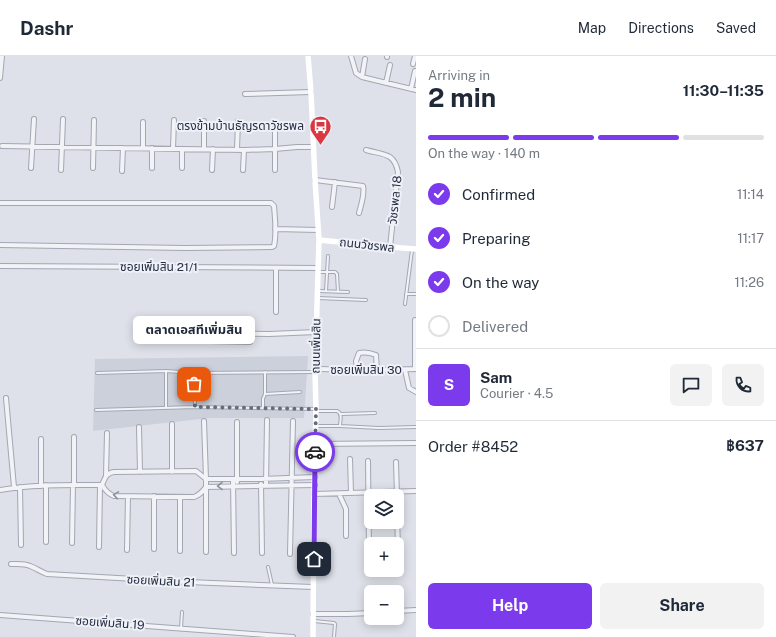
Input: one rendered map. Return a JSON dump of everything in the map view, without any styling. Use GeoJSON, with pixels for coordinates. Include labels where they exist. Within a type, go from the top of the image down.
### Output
{"type":"FeatureCollection","features":[{"type":"Feature","properties":{"kind":"street"},"geometry":{"type":"LineString","coordinates":[[0,78],[2,56]]}},
{"type":"Feature","properties":{"kind":"street","name":"ถนนเพิ่มสิน"},"geometry":{"type":"LineString","coordinates":[[308,56],[311,92],[314,180],[319,240],[316,332],[313,637]]}},
{"type":"Feature","properties":{"kind":"street"},"geometry":{"type":"LineString","coordinates":[[352,56],[356,73],[362,77],[416,90]]}},
{"type":"Feature","properties":{"kind":"street"},"geometry":{"type":"LineString","coordinates":[[413,64],[415,56]]}},
{"type":"Feature","properties":{"kind":"street"},"geometry":{"type":"LineString","coordinates":[[362,77],[365,59]]}},
{"type":"Feature","properties":{"kind":"street"},"geometry":{"type":"LineString","coordinates":[[386,83],[390,66]]}},
{"type":"Feature","properties":{"kind":"street"},"geometry":{"type":"LineString","coordinates":[[411,89],[415,71]]}},
{"type":"Feature","properties":{"kind":"street"},"geometry":{"type":"LineString","coordinates":[[245,94],[311,92]]}},
{"type":"Feature","properties":{"kind":"street"},"geometry":{"type":"LineString","coordinates":[[31,168],[34,119]]}},
{"type":"Feature","properties":{"kind":"street"},"geometry":{"type":"LineString","coordinates":[[61,170],[63,119]]}},
{"type":"Feature","properties":{"kind":"street"},"geometry":{"type":"LineString","coordinates":[[93,168],[94,120]]}},
{"type":"Feature","properties":{"kind":"street"},"geometry":{"type":"LineString","coordinates":[[173,149],[174,120]]}},
{"type":"Feature","properties":{"kind":"street"},"geometry":{"type":"LineString","coordinates":[[204,121],[204,149]]}},
{"type":"Feature","properties":{"kind":"street"},"geometry":{"type":"LineString","coordinates":[[237,150],[238,121]]}},
{"type":"Feature","properties":{"kind":"street"},"geometry":{"type":"LineString","coordinates":[[143,148],[144,122]]}},
{"type":"Feature","properties":{"kind":"street"},"geometry":{"type":"LineString","coordinates":[[275,122],[275,170]]}},
{"type":"Feature","properties":{"kind":"street"},"geometry":{"type":"LineString","coordinates":[[2,146],[237,150],[313,147]]}},
{"type":"Feature","properties":{"kind":"street"},"geometry":{"type":"LineString","coordinates":[[122,171],[123,148]]}},
{"type":"Feature","properties":{"kind":"street"},"geometry":{"type":"LineString","coordinates":[[152,148],[152,168]]}},
{"type":"Feature","properties":{"kind":"street"},"geometry":{"type":"LineString","coordinates":[[182,149],[182,168]]}},
{"type":"Feature","properties":{"kind":"street"},"geometry":{"type":"LineString","coordinates":[[212,170],[213,149]]}},
{"type":"Feature","properties":{"kind":"street"},"geometry":{"type":"LineString","coordinates":[[243,170],[244,150]]}},
{"type":"Feature","properties":{"kind":"street","name":"วัชรพล 18"},"geometry":{"type":"LineString","coordinates":[[366,150],[389,156],[395,162],[397,168],[398,176],[390,247]]}},
{"type":"Feature","properties":{"kind":"street"},"geometry":{"type":"LineString","coordinates":[[314,180],[362,186],[364,188],[359,213]]}},
{"type":"Feature","properties":{"kind":"street"},"geometry":{"type":"LineString","coordinates":[[332,207],[334,182]]}},
{"type":"Feature","properties":{"kind":"street"},"geometry":{"type":"LineString","coordinates":[[0,203],[271,203],[274,206],[276,229],[275,242],[274,246],[272,247],[184,248],[0,245]]}},
{"type":"Feature","properties":{"kind":"street"},"geometry":{"type":"LineString","coordinates":[[276,229],[318,230]]}},
{"type":"Feature","properties":{"kind":"street","name":"ถนนวัชรพล"},"geometry":{"type":"LineString","coordinates":[[319,240],[414,249]]}},
{"type":"Feature","properties":{"kind":"street","name":"ซอยเพิ่มสิน 21/1"},"geometry":{"type":"LineString","coordinates":[[0,266],[276,268],[317,270]]}},
{"type":"Feature","properties":{"kind":"street"},"geometry":{"type":"LineString","coordinates":[[276,268],[276,312]]}},
{"type":"Feature","properties":{"kind":"street"},"geometry":{"type":"LineString","coordinates":[[415,320],[415,369]]}},
{"type":"Feature","properties":{"kind":"street"},"geometry":{"type":"LineString","coordinates":[[250,342],[210,341],[208,340],[208,334],[316,332]]}},
{"type":"Feature","properties":{"kind":"street"},"geometry":{"type":"LineString","coordinates":[[357,370],[356,361],[359,353],[370,353],[376,355],[377,370]]}},
{"type":"Feature","properties":{"kind":"street","name":"ซอยเพิ่มสิน 30"},"geometry":{"type":"LineString","coordinates":[[316,371],[415,369]]}},
{"type":"Feature","properties":{"kind":"street"},"geometry":{"type":"LineString","coordinates":[[405,370],[409,388],[416,392]]}},
{"type":"Feature","properties":{"kind":"street"},"geometry":{"type":"LineString","coordinates":[[6,398],[14,487]]}},
{"type":"Feature","properties":{"kind":"street"},"geometry":{"type":"LineString","coordinates":[[266,486],[267,420]]}},
{"type":"Feature","properties":{"kind":"street"},"geometry":{"type":"LineString","coordinates":[[204,421],[206,552]]}},
{"type":"Feature","properties":{"kind":"street"},"geometry":{"type":"LineString","coordinates":[[290,554],[293,421]]}},
{"type":"Feature","properties":{"kind":"street"},"geometry":{"type":"LineString","coordinates":[[234,553],[237,422]]}},
{"type":"Feature","properties":{"kind":"street"},"geometry":{"type":"LineString","coordinates":[[172,424],[172,472]]}},
{"type":"Feature","properties":{"kind":"street"},"geometry":{"type":"LineString","coordinates":[[139,427],[140,472]]}},
{"type":"Feature","properties":{"kind":"street"},"geometry":{"type":"LineString","coordinates":[[106,476],[107,433]]}},
{"type":"Feature","properties":{"kind":"street"},"geometry":{"type":"LineString","coordinates":[[72,543],[74,437]]}},
{"type":"Feature","properties":{"kind":"street"},"geometry":{"type":"LineString","coordinates":[[41,439],[41,486]]}},
{"type":"Feature","properties":{"kind":"street"},"geometry":{"type":"LineString","coordinates":[[315,444],[416,444]]}},
{"type":"Feature","properties":{"kind":"street"},"geometry":{"type":"LineString","coordinates":[[350,460],[351,493]]}},
{"type":"Feature","properties":{"kind":"street"},"geometry":{"type":"LineString","coordinates":[[368,461],[368,489]]}},
{"type":"Feature","properties":{"kind":"street"},"geometry":{"type":"LineString","coordinates":[[396,462],[397,489]]}},
{"type":"Feature","properties":{"kind":"street"},"geometry":{"type":"LineString","coordinates":[[99,548],[101,485],[110,472],[196,471],[206,479],[315,477]]}},
{"type":"Feature","properties":{"kind":"street"},"geometry":{"type":"LineString","coordinates":[[261,479],[262,553]]}},
{"type":"Feature","properties":{"kind":"street"},"geometry":{"type":"LineString","coordinates":[[0,490],[14,487],[101,485]]}},
{"type":"Feature","properties":{"kind":"street"},"geometry":{"type":"LineString","coordinates":[[101,485],[105,490],[114,496],[194,497],[202,493],[206,487]]}},
{"type":"Feature","properties":{"kind":"street"},"geometry":{"type":"LineString","coordinates":[[206,487],[315,485]]}},
{"type":"Feature","properties":{"kind":"street"},"geometry":{"type":"LineString","coordinates":[[46,486],[46,542]]}},
{"type":"Feature","properties":{"kind":"street"},"geometry":{"type":"LineString","coordinates":[[20,487],[21,545]]}},
{"type":"Feature","properties":{"kind":"street"},"geometry":{"type":"LineString","coordinates":[[404,493],[416,492]]}},
{"type":"Feature","properties":{"kind":"street"},"geometry":{"type":"LineString","coordinates":[[314,494],[364,493]]}},
{"type":"Feature","properties":{"kind":"street"},"geometry":{"type":"LineString","coordinates":[[339,494],[346,509],[346,536]]}},
{"type":"Feature","properties":{"kind":"street"},"geometry":{"type":"LineString","coordinates":[[127,550],[128,496]]}},
{"type":"Feature","properties":{"kind":"street"},"geometry":{"type":"LineString","coordinates":[[154,496],[154,549]]}},
{"type":"Feature","properties":{"kind":"street"},"geometry":{"type":"LineString","coordinates":[[180,496],[180,551]]}},
{"type":"Feature","properties":{"kind":"street","name":"ซอยเพิ่มสิน 21"},"geometry":{"type":"LineString","coordinates":[[11,564],[29,565],[47,574],[180,582],[313,587]]}},
{"type":"Feature","properties":{"kind":"street"},"geometry":{"type":"LineString","coordinates":[[404,611],[416,610]]}},
{"type":"Feature","properties":{"kind":"street"},"geometry":{"type":"LineString","coordinates":[[313,614],[364,613]]}},
{"type":"Feature","properties":{"kind":"street","name":"ซอยเพิ่มสิน 19"},"geometry":{"type":"LineString","coordinates":[[0,615],[293,637]]}},
{"type":"Feature","properties":{"kind":"lane"},"geometry":{"type":"LineString","coordinates":[[405,304],[414,249]]}},
{"type":"Feature","properties":{"kind":"lane"},"geometry":{"type":"LineString","coordinates":[[326,291],[328,256]]}},
{"type":"Feature","properties":{"kind":"lane"},"geometry":{"type":"LineString","coordinates":[[317,270],[335,272],[337,274],[338,292]]}},
{"type":"Feature","properties":{"kind":"lane"},"geometry":{"type":"LineString","coordinates":[[317,291],[348,292]]}},
{"type":"Feature","properties":{"kind":"lane"},"geometry":{"type":"LineString","coordinates":[[406,294],[416,294]]}},
{"type":"Feature","properties":{"kind":"lane"},"geometry":{"type":"LineString","coordinates":[[317,298],[366,300]]}},
{"type":"Feature","properties":{"kind":"lane"},"geometry":{"type":"LineString","coordinates":[[97,373],[166,371],[316,371]]}},
{"type":"Feature","properties":{"kind":"lane"},"geometry":{"type":"LineString","coordinates":[[166,371],[166,408]]}},
{"type":"Feature","properties":{"kind":"lane"},"geometry":{"type":"LineString","coordinates":[[194,372],[195,407]]}},
{"type":"Feature","properties":{"kind":"lane"},"geometry":{"type":"LineString","coordinates":[[263,408],[263,399],[265,394],[265,372]]}},
{"type":"Feature","properties":{"kind":"lane"},"geometry":{"type":"LineString","coordinates":[[265,394],[300,392]]}},
{"type":"Feature","properties":{"kind":"lane"},"geometry":{"type":"LineString","coordinates":[[96,410],[195,407],[337,411],[341,414],[375,413]]}},
{"type":"Feature","properties":{"kind":"lane"},"geometry":{"type":"LineString","coordinates":[[340,426],[341,414]]}},
{"type":"Feature","properties":{"kind":"lane"},"geometry":{"type":"LineString","coordinates":[[316,426],[379,428],[416,427]]}},
{"type":"Feature","properties":{"kind":"lane"},"geometry":{"type":"LineString","coordinates":[[268,567],[272,585]]}},
{"type":"Feature","properties":{"kind":"lane"},"geometry":{"type":"LineString","coordinates":[[181,628],[182,612]]}},
{"type":"Feature","properties":{"kind":"lane"},"geometry":{"type":"LineString","coordinates":[[313,621],[334,623],[334,637]]}},
{"type":"Feature","properties":{"kind":"shaded area"},"geometry":{"type":"Polygon","coordinates":[[[308,356],[304,418],[209,418],[93,431],[95,359],[308,356]]]}},
{"type":"Feature","properties":{"kind":"way so far"},"geometry":{"type":"LineString","coordinates":[[194,384],[195,407],[316,409],[315,452]]}},
{"type":"Feature","properties":{"kind":"place","name":"ตรงข้ามบ้านธัญรดาวัชรพล"},"geometry":{"type":"Point","coordinates":[320,146]}},
{"type":"Feature","properties":{"kind":"place","name":"ตลาดเอสทีเพิ่มสิน"},"geometry":{"type":"Point","coordinates":[194,384]}},
{"type":"Feature","properties":{"kind":"route"},"geometry":{"type":"LineString","coordinates":[[314,559],[315,452]]}}]}
